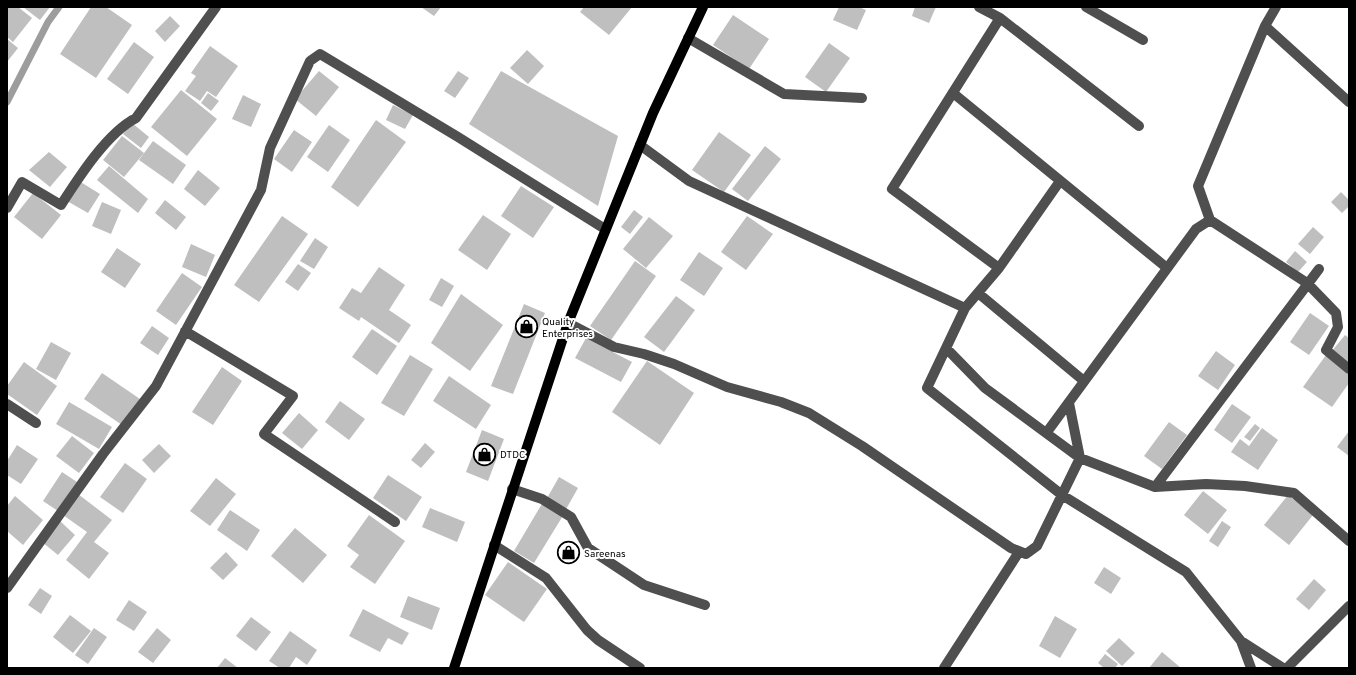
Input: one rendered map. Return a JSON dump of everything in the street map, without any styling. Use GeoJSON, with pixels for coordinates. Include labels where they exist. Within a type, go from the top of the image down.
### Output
{"type":"FeatureCollection","features":[{"type":"Feature","properties":{"kind":"main road"},"geometry":{"type":"LineString","coordinates":[[454,668],[568,323],[640,145],[703,7]]}},
{"type":"Feature","properties":{"kind":"street"},"geometry":{"type":"LineString","coordinates":[[7,208],[22,182],[61,205],[84,169],[125,124],[136,118],[216,7]]}},
{"type":"Feature","properties":{"kind":"street"},"geometry":{"type":"LineString","coordinates":[[979,7],[1000,18],[1139,126]]}},
{"type":"Feature","properties":{"kind":"street"},"geometry":{"type":"LineString","coordinates":[[1086,7],[1143,40]]}},
{"type":"Feature","properties":{"kind":"street"},"geometry":{"type":"LineString","coordinates":[[1276,7],[1265,26],[1198,186],[1210,220],[1307,283],[1336,313],[1338,327],[1326,350],[1349,369]]}},
{"type":"Feature","properties":{"kind":"street"},"geometry":{"type":"LineString","coordinates":[[1000,18],[892,189],[1000,268]]}},
{"type":"Feature","properties":{"kind":"street"},"geometry":{"type":"LineString","coordinates":[[1265,26],[1349,102]]}},
{"type":"Feature","properties":{"kind":"street"},"geometry":{"type":"LineString","coordinates":[[688,38],[784,94],[862,98]]}},
{"type":"Feature","properties":{"kind":"street"},"geometry":{"type":"LineString","coordinates":[[8,586],[103,454],[156,386],[261,190],[270,148],[310,61],[320,54],[458,137],[605,229]]}},
{"type":"Feature","properties":{"kind":"street"},"geometry":{"type":"LineString","coordinates":[[953,93],[1167,268]]}},
{"type":"Feature","properties":{"kind":"street"},"geometry":{"type":"LineString","coordinates":[[640,145],[690,181],[965,308]]}},
{"type":"Feature","properties":{"kind":"street"},"geometry":{"type":"LineString","coordinates":[[1060,181],[1000,268],[965,308],[927,388],[1062,494],[1186,572],[1241,641],[1251,668]]}},
{"type":"Feature","properties":{"kind":"street"},"geometry":{"type":"LineString","coordinates":[[1047,432],[1196,228],[1210,220]]}},
{"type":"Feature","properties":{"kind":"street"},"geometry":{"type":"LineString","coordinates":[[1155,487],[1319,269]]}},
{"type":"Feature","properties":{"kind":"street"},"geometry":{"type":"LineString","coordinates":[[978,293],[1084,381]]}},
{"type":"Feature","properties":{"kind":"street"},"geometry":{"type":"LineString","coordinates":[[568,323],[614,347],[644,354],[674,364],[727,387],[781,402],[809,413],[1019,552],[1026,554],[1037,546],[1080,458],[1069,403]]}},
{"type":"Feature","properties":{"kind":"street"},"geometry":{"type":"LineString","coordinates":[[185,331],[293,396],[264,434],[395,522]]}},
{"type":"Feature","properties":{"kind":"street"},"geometry":{"type":"LineString","coordinates":[[946,348],[985,388],[1047,432],[1080,458],[1155,487],[1206,484],[1245,486],[1294,493],[1349,541]]}},
{"type":"Feature","properties":{"kind":"street"},"geometry":{"type":"LineString","coordinates":[[7,404],[36,423]]}},
{"type":"Feature","properties":{"kind":"street"},"geometry":{"type":"LineString","coordinates":[[512,489],[542,499],[571,517],[588,548],[644,585],[705,605]]}},
{"type":"Feature","properties":{"kind":"street"},"geometry":{"type":"LineString","coordinates":[[494,545],[546,578],[587,630],[598,640],[640,668]]}},
{"type":"Feature","properties":{"kind":"street"},"geometry":{"type":"LineString","coordinates":[[944,668],[1019,552]]}},
{"type":"Feature","properties":{"kind":"street"},"geometry":{"type":"LineString","coordinates":[[1287,668],[1349,606]]}},
{"type":"Feature","properties":{"kind":"street"},"geometry":{"type":"LineString","coordinates":[[1241,641],[1283,668]]}},
{"type":"Feature","properties":{"kind":"building"},"geometry":{"type":"Polygon","coordinates":[[[8,7],[18,7],[32,18],[13,42],[7,37],[8,7]]]}},
{"type":"Feature","properties":{"kind":"building"},"geometry":{"type":"Polygon","coordinates":[[[23,7],[50,7],[40,20],[23,7]]]}},
{"type":"Feature","properties":{"kind":"building"},"geometry":{"type":"Polygon","coordinates":[[[91,7],[106,7],[132,25],[96,78],[60,54],[91,7]]]}},
{"type":"Feature","properties":{"kind":"building"},"geometry":{"type":"Polygon","coordinates":[[[421,7],[441,7],[434,16],[421,7]]]}},
{"type":"Feature","properties":{"kind":"building"},"geometry":{"type":"Polygon","coordinates":[[[584,7],[632,7],[609,35],[580,12],[584,7]]]}},
{"type":"Feature","properties":{"kind":"building"},"geometry":{"type":"Polygon","coordinates":[[[839,7],[859,7],[866,10],[857,30],[833,20],[839,7]]]}},
{"type":"Feature","properties":{"kind":"building"},"geometry":{"type":"Polygon","coordinates":[[[915,7],[936,7],[929,23],[912,16],[915,7]]]}},
{"type":"Feature","properties":{"kind":"building"},"geometry":{"type":"Polygon","coordinates":[[[733,15],[769,39],[749,69],[713,45],[733,15]]]}},
{"type":"Feature","properties":{"kind":"building"},"geometry":{"type":"Polygon","coordinates":[[[170,16],[180,26],[165,42],[155,31],[170,16]]]}},
{"type":"Feature","properties":{"kind":"building"},"geometry":{"type":"Polygon","coordinates":[[[7,39],[18,48],[7,62],[7,39]]]}},
{"type":"Feature","properties":{"kind":"building"},"geometry":{"type":"Polygon","coordinates":[[[134,42],[154,57],[128,94],[107,79],[134,42]]]}},
{"type":"Feature","properties":{"kind":"building"},"geometry":{"type":"Polygon","coordinates":[[[829,43],[850,58],[826,92],[805,77],[829,43]]]}},
{"type":"Feature","properties":{"kind":"building"},"geometry":{"type":"Polygon","coordinates":[[[210,46],[238,66],[216,97],[207,91],[200,101],[185,91],[196,76],[191,73],[210,46]]]}},
{"type":"Feature","properties":{"kind":"building"},"geometry":{"type":"Polygon","coordinates":[[[527,50],[544,66],[528,84],[510,68],[527,50]]]}},
{"type":"Feature","properties":{"kind":"building"},"geometry":{"type":"Polygon","coordinates":[[[319,71],[339,87],[316,116],[295,99],[319,71]]]}},
{"type":"Feature","properties":{"kind":"building"},"geometry":{"type":"Polygon","coordinates":[[[458,71],[469,78],[455,98],[444,91],[458,71]]]}},
{"type":"Feature","properties":{"kind":"building"},"geometry":{"type":"Polygon","coordinates":[[[501,71],[618,136],[598,206],[469,124],[501,71]]]}},
{"type":"Feature","properties":{"kind":"building"},"geometry":{"type":"Polygon","coordinates":[[[181,90],[217,119],[187,156],[151,127],[181,90]]]}},
{"type":"Feature","properties":{"kind":"building"},"geometry":{"type":"Polygon","coordinates":[[[208,93],[219,101],[211,111],[201,103],[208,93]]]}},
{"type":"Feature","properties":{"kind":"building"},"geometry":{"type":"Polygon","coordinates":[[[243,95],[261,104],[251,127],[232,119],[243,95]]]}},
{"type":"Feature","properties":{"kind":"building"},"geometry":{"type":"Polygon","coordinates":[[[393,105],[413,115],[405,129],[386,120],[393,105]]]}},
{"type":"Feature","properties":{"kind":"building"},"geometry":{"type":"Polygon","coordinates":[[[376,120],[406,142],[358,207],[331,187],[376,120]]]}},
{"type":"Feature","properties":{"kind":"building"},"geometry":{"type":"Polygon","coordinates":[[[132,123],[149,137],[141,148],[123,134],[132,123]]]}},
{"type":"Feature","properties":{"kind":"building"},"geometry":{"type":"Polygon","coordinates":[[[329,125],[350,140],[328,172],[307,157],[329,125]]]}},
{"type":"Feature","properties":{"kind":"building"},"geometry":{"type":"Polygon","coordinates":[[[294,130],[312,142],[292,172],[274,159],[294,130]]]}},
{"type":"Feature","properties":{"kind":"building"},"geometry":{"type":"Polygon","coordinates":[[[719,132],[751,155],[724,192],[692,170],[719,132]]]}},
{"type":"Feature","properties":{"kind":"building"},"geometry":{"type":"Polygon","coordinates":[[[122,136],[144,153],[124,177],[103,160],[122,136]]]}},
{"type":"Feature","properties":{"kind":"building"},"geometry":{"type":"Polygon","coordinates":[[[153,141],[186,165],[173,184],[139,160],[153,141]]]}},
{"type":"Feature","properties":{"kind":"building"},"geometry":{"type":"Polygon","coordinates":[[[765,146],[781,159],[748,201],[732,189],[765,146]]]}},
{"type":"Feature","properties":{"kind":"building"},"geometry":{"type":"Polygon","coordinates":[[[49,152],[67,167],[50,187],[29,170],[49,152]]]}},
{"type":"Feature","properties":{"kind":"building"},"geometry":{"type":"Polygon","coordinates":[[[109,166],[148,199],[138,213],[97,180],[109,166]]]}},
{"type":"Feature","properties":{"kind":"building"},"geometry":{"type":"Polygon","coordinates":[[[198,170],[220,188],[205,206],[184,189],[198,170]]]}},
{"type":"Feature","properties":{"kind":"building"},"geometry":{"type":"Polygon","coordinates":[[[79,181],[100,194],[88,213],[67,201],[79,181]]]}},
{"type":"Feature","properties":{"kind":"building"},"geometry":{"type":"Polygon","coordinates":[[[521,186],[554,207],[533,238],[501,216],[521,186]]]}},
{"type":"Feature","properties":{"kind":"building"},"geometry":{"type":"Polygon","coordinates":[[[1341,192],[1349,200],[1349,206],[1342,213],[1331,202],[1341,192]]]}},
{"type":"Feature","properties":{"kind":"building"},"geometry":{"type":"Polygon","coordinates":[[[33,193],[61,215],[42,239],[14,217],[33,193]]]}},
{"type":"Feature","properties":{"kind":"building"},"geometry":{"type":"Polygon","coordinates":[[[165,200],[186,217],[176,230],[155,213],[165,200]]]}},
{"type":"Feature","properties":{"kind":"building"},"geometry":{"type":"Polygon","coordinates":[[[102,202],[121,210],[111,234],[92,226],[102,202]]]}},
{"type":"Feature","properties":{"kind":"building"},"geometry":{"type":"Polygon","coordinates":[[[634,210],[643,217],[630,234],[621,227],[634,210]]]}},
{"type":"Feature","properties":{"kind":"building"},"geometry":{"type":"Polygon","coordinates":[[[483,215],[511,234],[487,270],[458,250],[483,215]]]}},
{"type":"Feature","properties":{"kind":"building"},"geometry":{"type":"Polygon","coordinates":[[[282,216],[308,234],[259,302],[234,285],[282,216]]]}},
{"type":"Feature","properties":{"kind":"building"},"geometry":{"type":"Polygon","coordinates":[[[747,216],[773,234],[746,270],[721,252],[747,216]]]}},
{"type":"Feature","properties":{"kind":"building"},"geometry":{"type":"Polygon","coordinates":[[[649,217],[673,236],[646,268],[623,249],[649,217]]]}},
{"type":"Feature","properties":{"kind":"building"},"geometry":{"type":"Polygon","coordinates":[[[1313,227],[1324,237],[1310,254],[1298,244],[1313,227]]]}},
{"type":"Feature","properties":{"kind":"building"},"geometry":{"type":"Polygon","coordinates":[[[315,238],[328,247],[314,269],[300,261],[315,238]]]}},
{"type":"Feature","properties":{"kind":"building"},"geometry":{"type":"Polygon","coordinates":[[[191,244],[215,255],[206,277],[182,267],[191,244]]]}},
{"type":"Feature","properties":{"kind":"building"},"geometry":{"type":"Polygon","coordinates":[[[117,248],[141,264],[125,288],[101,272],[117,248]]]}},
{"type":"Feature","properties":{"kind":"building"},"geometry":{"type":"Polygon","coordinates":[[[1295,251],[1307,262],[1298,272],[1286,262],[1295,251]]]}},
{"type":"Feature","properties":{"kind":"building"},"geometry":{"type":"Polygon","coordinates":[[[699,252],[723,268],[704,296],[680,280],[699,252]]]}},
{"type":"Feature","properties":{"kind":"building"},"geometry":{"type":"Polygon","coordinates":[[[635,261],[656,276],[611,340],[590,326],[635,261]]]}},
{"type":"Feature","properties":{"kind":"building"},"geometry":{"type":"Polygon","coordinates":[[[298,264],[311,273],[298,291],[285,282],[298,264]]]}},
{"type":"Feature","properties":{"kind":"building"},"geometry":{"type":"Polygon","coordinates":[[[379,267],[405,285],[389,310],[411,325],[399,343],[361,317],[359,321],[339,308],[352,288],[361,293],[379,267]]]}},
{"type":"Feature","properties":{"kind":"building"},"geometry":{"type":"Polygon","coordinates":[[[182,273],[202,287],[176,325],[156,311],[182,273]]]}},
{"type":"Feature","properties":{"kind":"building"},"geometry":{"type":"Polygon","coordinates":[[[441,278],[454,286],[442,307],[429,300],[441,278]]]}},
{"type":"Feature","properties":{"kind":"building"},"geometry":{"type":"Polygon","coordinates":[[[461,294],[503,325],[470,371],[431,343],[461,294]]]}},
{"type":"Feature","properties":{"kind":"building"},"geometry":{"type":"Polygon","coordinates":[[[676,296],[695,310],[664,352],[644,337],[676,296]]]}},
{"type":"Feature","properties":{"kind":"building"},"geometry":{"type":"Polygon","coordinates":[[[524,304],[545,313],[513,394],[491,386],[524,304]]]}},
{"type":"Feature","properties":{"kind":"building"},"geometry":{"type":"Polygon","coordinates":[[[1310,313],[1329,326],[1309,355],[1290,342],[1310,313]]]}},
{"type":"Feature","properties":{"kind":"building"},"geometry":{"type":"Polygon","coordinates":[[[152,326],[169,338],[158,355],[140,343],[152,326]]]}},
{"type":"Feature","properties":{"kind":"building"},"geometry":{"type":"Polygon","coordinates":[[[372,329],[397,346],[377,375],[352,357],[372,329]]]}},
{"type":"Feature","properties":{"kind":"building"},"geometry":{"type":"Polygon","coordinates":[[[1345,335],[1349,338],[1349,367],[1331,352],[1345,335]]]}},
{"type":"Feature","properties":{"kind":"building"},"geometry":{"type":"Polygon","coordinates":[[[586,338],[632,362],[621,382],[575,358],[586,338]]]}},
{"type":"Feature","properties":{"kind":"building"},"geometry":{"type":"Polygon","coordinates":[[[51,342],[71,353],[56,380],[36,369],[51,342]]]}},
{"type":"Feature","properties":{"kind":"building"},"geometry":{"type":"Polygon","coordinates":[[[1216,351],[1235,365],[1218,390],[1198,376],[1216,351]]]}},
{"type":"Feature","properties":{"kind":"building"},"geometry":{"type":"Polygon","coordinates":[[[410,355],[433,369],[404,416],[381,403],[410,355]]]}},
{"type":"Feature","properties":{"kind":"building"},"geometry":{"type":"Polygon","coordinates":[[[1326,355],[1349,371],[1349,383],[1332,407],[1303,387],[1326,355]]]}},
{"type":"Feature","properties":{"kind":"building"},"geometry":{"type":"Polygon","coordinates":[[[647,361],[694,393],[660,445],[612,412],[647,361]]]}},
{"type":"Feature","properties":{"kind":"building"},"geometry":{"type":"Polygon","coordinates":[[[24,362],[57,386],[37,415],[7,394],[7,386],[24,362]]]}},
{"type":"Feature","properties":{"kind":"building"},"geometry":{"type":"Polygon","coordinates":[[[222,367],[242,381],[213,425],[192,412],[222,367]]]}},
{"type":"Feature","properties":{"kind":"building"},"geometry":{"type":"Polygon","coordinates":[[[102,373],[140,399],[122,425],[84,399],[102,373]]]}},
{"type":"Feature","properties":{"kind":"building"},"geometry":{"type":"Polygon","coordinates":[[[449,376],[491,405],[476,429],[433,401],[449,376]]]}},
{"type":"Feature","properties":{"kind":"building"},"geometry":{"type":"Polygon","coordinates":[[[340,401],[365,419],[349,440],[325,422],[340,401]]]}},
{"type":"Feature","properties":{"kind":"building"},"geometry":{"type":"Polygon","coordinates":[[[69,402],[112,427],[99,449],[56,424],[69,402]]]}},
{"type":"Feature","properties":{"kind":"building"},"geometry":{"type":"Polygon","coordinates":[[[1232,404],[1251,417],[1232,443],[1214,430],[1232,404]]]}},
{"type":"Feature","properties":{"kind":"building"},"geometry":{"type":"Polygon","coordinates":[[[299,413],[318,430],[302,449],[282,433],[299,413]]]}},
{"type":"Feature","properties":{"kind":"building"},"geometry":{"type":"Polygon","coordinates":[[[1169,422],[1187,435],[1162,469],[1144,456],[1169,422]]]}},
{"type":"Feature","properties":{"kind":"building"},"geometry":{"type":"Polygon","coordinates":[[[1255,424],[1260,428],[1250,441],[1244,437],[1255,424]]]}},
{"type":"Feature","properties":{"kind":"building"},"geometry":{"type":"Polygon","coordinates":[[[1262,428],[1278,440],[1258,470],[1231,452],[1240,439],[1249,446],[1262,428]]]}},
{"type":"Feature","properties":{"kind":"building"},"geometry":{"type":"Polygon","coordinates":[[[482,430],[504,439],[488,481],[466,472],[482,430]]]}},
{"type":"Feature","properties":{"kind":"building"},"geometry":{"type":"Polygon","coordinates":[[[1349,431],[1349,456],[1337,447],[1349,431]]]}},
{"type":"Feature","properties":{"kind":"building"},"geometry":{"type":"Polygon","coordinates":[[[72,436],[94,453],[79,473],[56,456],[72,436]]]}},
{"type":"Feature","properties":{"kind":"building"},"geometry":{"type":"Polygon","coordinates":[[[425,443],[435,452],[421,468],[411,460],[425,443]]]}},
{"type":"Feature","properties":{"kind":"building"},"geometry":{"type":"Polygon","coordinates":[[[159,444],[171,456],[154,473],[142,460],[159,444]]]}},
{"type":"Feature","properties":{"kind":"building"},"geometry":{"type":"Polygon","coordinates":[[[17,445],[38,459],[21,484],[7,475],[7,461],[17,445]]]}},
{"type":"Feature","properties":{"kind":"building"},"geometry":{"type":"Polygon","coordinates":[[[125,463],[147,479],[123,513],[100,497],[125,463]]]}},
{"type":"Feature","properties":{"kind":"building"},"geometry":{"type":"Polygon","coordinates":[[[62,472],[77,482],[58,511],[43,501],[62,472]]]}},
{"type":"Feature","properties":{"kind":"building"},"geometry":{"type":"Polygon","coordinates":[[[388,475],[422,497],[406,521],[373,498],[388,475]]]}},
{"type":"Feature","properties":{"kind":"building"},"geometry":{"type":"Polygon","coordinates":[[[559,477],[578,488],[565,511],[546,500],[559,477]]]}},
{"type":"Feature","properties":{"kind":"building"},"geometry":{"type":"Polygon","coordinates":[[[216,478],[236,494],[210,526],[190,511],[216,478]]]}},
{"type":"Feature","properties":{"kind":"building"},"geometry":{"type":"Polygon","coordinates":[[[1203,491],[1227,510],[1208,534],[1184,515],[1203,491]]]}},
{"type":"Feature","properties":{"kind":"building"},"geometry":{"type":"Polygon","coordinates":[[[78,494],[112,520],[94,542],[109,553],[89,579],[66,560],[87,532],[63,515],[78,494]]]}},
{"type":"Feature","properties":{"kind":"building"},"geometry":{"type":"Polygon","coordinates":[[[1288,495],[1313,515],[1289,545],[1264,525],[1288,495]]]}},
{"type":"Feature","properties":{"kind":"building"},"geometry":{"type":"Polygon","coordinates":[[[15,496],[43,520],[23,545],[7,531],[7,506],[15,496]]]}},
{"type":"Feature","properties":{"kind":"building"},"geometry":{"type":"Polygon","coordinates":[[[543,502],[564,514],[534,563],[514,551],[543,502]]]}},
{"type":"Feature","properties":{"kind":"building"},"geometry":{"type":"Polygon","coordinates":[[[430,508],[465,522],[457,542],[422,527],[430,508]]]}},
{"type":"Feature","properties":{"kind":"building"},"geometry":{"type":"Polygon","coordinates":[[[230,510],[260,530],[247,551],[217,530],[230,510]]]}},
{"type":"Feature","properties":{"kind":"building"},"geometry":{"type":"Polygon","coordinates":[[[369,515],[405,541],[375,584],[350,567],[359,555],[347,546],[369,515]]]}},
{"type":"Feature","properties":{"kind":"building"},"geometry":{"type":"Polygon","coordinates":[[[60,521],[75,535],[58,555],[42,542],[60,521]]]}},
{"type":"Feature","properties":{"kind":"building"},"geometry":{"type":"Polygon","coordinates":[[[1222,521],[1231,527],[1218,547],[1209,541],[1222,521]]]}},
{"type":"Feature","properties":{"kind":"building"},"geometry":{"type":"Polygon","coordinates":[[[295,528],[327,555],[303,583],[271,556],[295,528]]]}},
{"type":"Feature","properties":{"kind":"building"},"geometry":{"type":"Polygon","coordinates":[[[226,552],[238,565],[223,580],[210,568],[226,552]]]}},
{"type":"Feature","properties":{"kind":"building"},"geometry":{"type":"Polygon","coordinates":[[[508,562],[547,589],[524,622],[485,595],[508,562]]]}},
{"type":"Feature","properties":{"kind":"building"},"geometry":{"type":"Polygon","coordinates":[[[1104,567],[1121,578],[1111,594],[1094,583],[1104,567]]]}},
{"type":"Feature","properties":{"kind":"building"},"geometry":{"type":"Polygon","coordinates":[[[1314,579],[1326,590],[1309,610],[1296,599],[1314,579]]]}},
{"type":"Feature","properties":{"kind":"building"},"geometry":{"type":"Polygon","coordinates":[[[40,588],[52,596],[41,614],[28,605],[40,588]]]}},
{"type":"Feature","properties":{"kind":"building"},"geometry":{"type":"Polygon","coordinates":[[[408,596],[440,608],[432,630],[400,617],[408,596]]]}},
{"type":"Feature","properties":{"kind":"building"},"geometry":{"type":"Polygon","coordinates":[[[129,600],[147,612],[134,631],[116,620],[129,600]]]}},
{"type":"Feature","properties":{"kind":"building"},"geometry":{"type":"Polygon","coordinates":[[[363,609],[409,633],[402,645],[388,638],[380,652],[349,636],[363,609]]]}},
{"type":"Feature","properties":{"kind":"building"},"geometry":{"type":"Polygon","coordinates":[[[70,615],[91,631],[73,653],[53,637],[70,615]]]}},
{"type":"Feature","properties":{"kind":"building"},"geometry":{"type":"Polygon","coordinates":[[[1055,616],[1077,629],[1060,658],[1039,646],[1055,616]]]}},
{"type":"Feature","properties":{"kind":"building"},"geometry":{"type":"Polygon","coordinates":[[[251,617],[271,632],[256,651],[236,636],[251,617]]]}},
{"type":"Feature","properties":{"kind":"building"},"geometry":{"type":"Polygon","coordinates":[[[94,628],[107,637],[88,664],[75,655],[94,628]]]}},
{"type":"Feature","properties":{"kind":"building"},"geometry":{"type":"Polygon","coordinates":[[[157,628],[171,640],[153,663],[138,652],[157,628]]]}},
{"type":"Feature","properties":{"kind":"building"},"geometry":{"type":"Polygon","coordinates":[[[290,631],[317,650],[307,665],[296,657],[289,668],[280,668],[269,661],[290,631]]]}},
{"type":"Feature","properties":{"kind":"building"},"geometry":{"type":"Polygon","coordinates":[[[1119,638],[1135,653],[1122,666],[1106,651],[1119,638]]]}},
{"type":"Feature","properties":{"kind":"building"},"geometry":{"type":"Polygon","coordinates":[[[1162,652],[1181,668],[1149,668],[1162,652]]]}},
{"type":"Feature","properties":{"kind":"building"},"geometry":{"type":"Polygon","coordinates":[[[1105,654],[1118,664],[1115,668],[1104,668],[1098,663],[1105,654]]]}},
{"type":"Feature","properties":{"kind":"building"},"geometry":{"type":"Polygon","coordinates":[[[225,658],[238,668],[217,668],[225,658]]]}},
{"type":"Feature","properties":{"kind":"waterway"},"geometry":{"type":"LineString","coordinates":[[7,102],[48,22],[59,7]]}},
{"type":"Feature","properties":{"kind":"place","name":"Quality Enterprises"},"geometry":{"type":"Point","coordinates":[526,327]}},
{"type":"Feature","properties":{"kind":"place","name":"DTDC"},"geometry":{"type":"Point","coordinates":[485,454]}},
{"type":"Feature","properties":{"kind":"place","name":"Sareenas"},"geometry":{"type":"Point","coordinates":[568,553]}}]}
